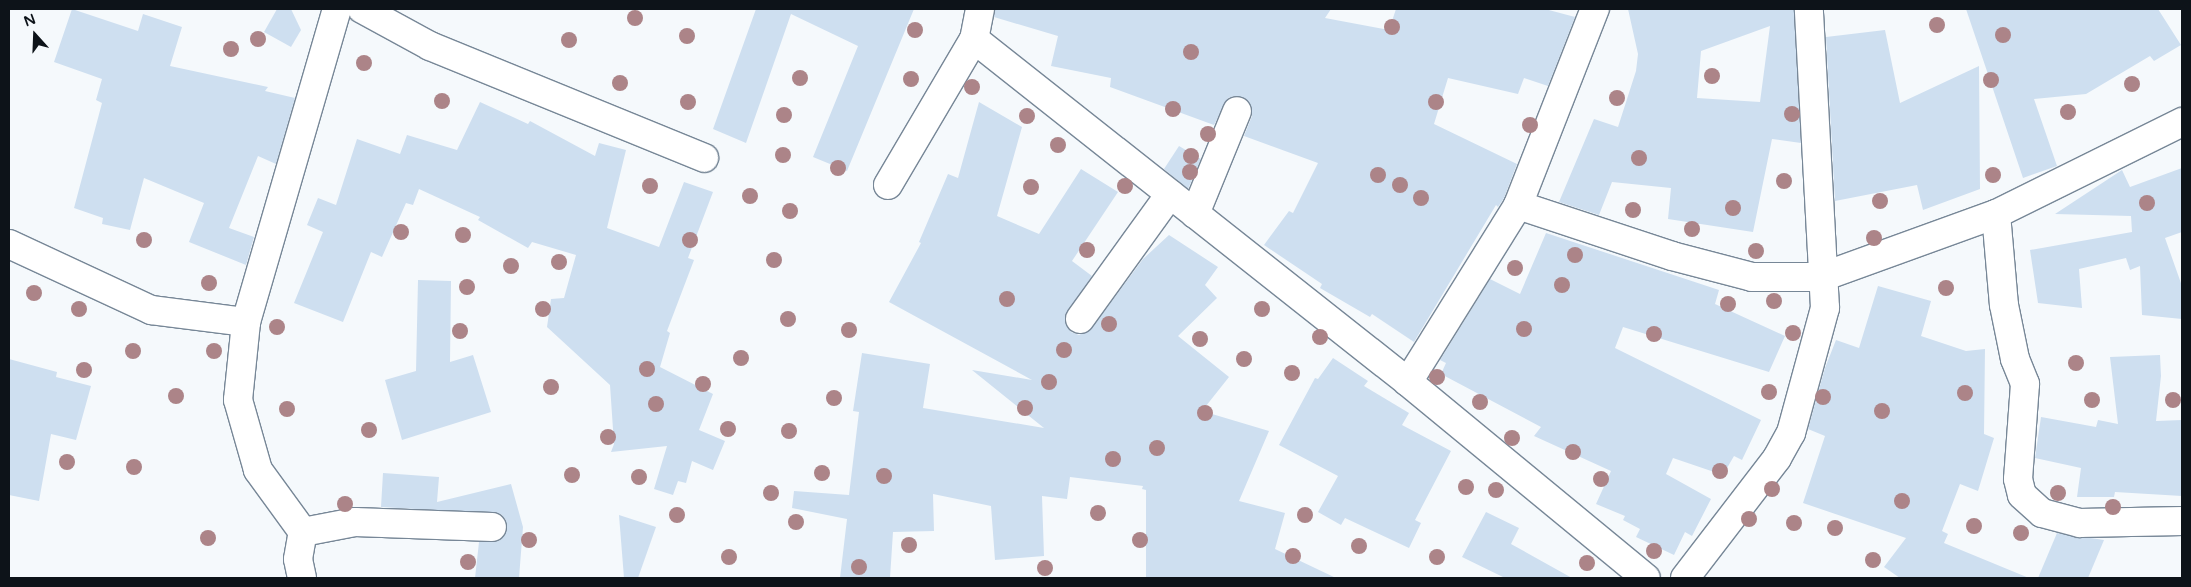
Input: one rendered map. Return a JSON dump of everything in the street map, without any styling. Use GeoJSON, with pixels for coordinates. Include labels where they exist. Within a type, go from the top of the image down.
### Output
{"type":"FeatureCollection","features":[{"type":"Feature","properties":{"kind":"street"},"geometry":{"type":"LineString","coordinates":[[302,578],[298,559],[303,532],[258,470],[246,437],[238,400],[246,322],[337,9]]}},
{"type":"Feature","properties":{"kind":"street"},"geometry":{"type":"LineString","coordinates":[[362,9],[430,46],[704,158]]}},
{"type":"Feature","properties":{"kind":"street"},"geometry":{"type":"LineString","coordinates":[[888,185],[974,39],[980,9]]}},
{"type":"Feature","properties":{"kind":"street"},"geometry":{"type":"LineString","coordinates":[[1408,382],[1518,205],[1595,9]]}},
{"type":"Feature","properties":{"kind":"street"},"geometry":{"type":"LineString","coordinates":[[1685,578],[1777,458],[1791,434],[1825,308],[1809,9]]}},
{"type":"Feature","properties":{"kind":"street"},"geometry":{"type":"LineString","coordinates":[[974,39],[1408,382],[1646,578]]}},
{"type":"Feature","properties":{"kind":"street"},"geometry":{"type":"LineString","coordinates":[[1195,214],[1237,111]]}},
{"type":"Feature","properties":{"kind":"street"},"geometry":{"type":"LineString","coordinates":[[1518,205],[1672,256],[1752,276],[1822,277],[1996,214],[2182,122]]}},
{"type":"Feature","properties":{"kind":"street"},"geometry":{"type":"LineString","coordinates":[[1080,319],[1170,194]]}},
{"type":"Feature","properties":{"kind":"street"},"geometry":{"type":"LineString","coordinates":[[1996,214],[2004,305],[2015,359],[2025,384],[2018,479],[2022,495],[2042,513],[2080,522],[2182,521]]}},
{"type":"Feature","properties":{"kind":"street"},"geometry":{"type":"LineString","coordinates":[[9,244],[151,310],[246,322]]}},
{"type":"Feature","properties":{"kind":"street"},"geometry":{"type":"LineString","coordinates":[[303,532],[355,522],[492,527]]}},
{"type":"Feature","properties":{"kind":"building"},"geometry":{"type":"Polygon","coordinates":[[[72,9],[138,31],[143,14],[182,27],[170,66],[268,87],[265,91],[295,98],[276,164],[258,156],[229,228],[254,237],[246,265],[189,242],[204,203],[144,178],[130,230],[102,224],[103,218],[74,208],[102,103],[96,100],[102,79],[54,62],[72,9]]]}},
{"type":"Feature","properties":{"kind":"building"},"geometry":{"type":"Polygon","coordinates":[[[277,9],[291,9],[301,30],[291,47],[264,32],[277,9]]]}},
{"type":"Feature","properties":{"kind":"building"},"geometry":{"type":"Polygon","coordinates":[[[756,9],[914,9],[847,171],[813,157],[858,46],[791,14],[746,143],[713,129],[756,9]]]}},
{"type":"Feature","properties":{"kind":"building"},"geometry":{"type":"Polygon","coordinates":[[[995,9],[1331,9],[1325,18],[1389,30],[1396,9],[1545,9],[1575,17],[1548,86],[1524,78],[1518,94],[1448,78],[1434,124],[1517,164],[1504,198],[1498,207],[1496,205],[1414,342],[1372,314],[1370,317],[1320,288],[1322,284],[1264,245],[1289,211],[1293,213],[1318,163],[1244,136],[1252,116],[1249,101],[1235,96],[1228,98],[1214,125],[1110,87],[1111,78],[1051,66],[1058,36],[994,17],[995,9]]]}},
{"type":"Feature","properties":{"kind":"building"},"geometry":{"type":"Polygon","coordinates":[[[1628,9],[1794,9],[1801,143],[1772,139],[1753,232],[1668,219],[1671,188],[1612,182],[1599,215],[1559,202],[1594,119],[1618,127],[1636,71],[1638,54],[1628,9]],[[1770,26],[1701,51],[1697,98],[1760,102],[1770,26]]]}},
{"type":"Feature","properties":{"kind":"building"},"geometry":{"type":"Polygon","coordinates":[[[1966,9],[2158,9],[2181,45],[2154,61],[2150,56],[2086,94],[2034,99],[2057,166],[2023,178],[1966,9]]]}},
{"type":"Feature","properties":{"kind":"building"},"geometry":{"type":"Polygon","coordinates":[[[1885,30],[1900,103],[1979,66],[1980,189],[1923,210],[1917,185],[1835,201],[1826,37],[1885,30]]]}},
{"type":"Feature","properties":{"kind":"building"},"geometry":{"type":"Polygon","coordinates":[[[480,102],[528,124],[530,121],[595,156],[599,143],[626,150],[607,228],[659,247],[684,182],[713,192],[688,258],[694,260],[667,331],[670,333],[660,367],[713,394],[699,430],[725,441],[713,470],[692,461],[686,483],[678,481],[673,495],[654,489],[667,446],[611,452],[614,444],[610,385],[547,327],[551,299],[564,298],[576,255],[532,242],[528,248],[478,220],[480,217],[419,189],[413,205],[406,203],[382,257],[371,252],[343,322],[294,303],[323,232],[307,225],[318,198],[336,205],[357,139],[400,154],[407,135],[457,150],[480,102]]]}},
{"type":"Feature","properties":{"kind":"building"},"geometry":{"type":"Polygon","coordinates":[[[979,102],[1022,127],[997,216],[1039,234],[1081,169],[1118,192],[1072,261],[1092,276],[1065,317],[1071,332],[1079,335],[1092,328],[1143,259],[1169,235],[1218,267],[1205,285],[1217,298],[1178,336],[1229,377],[1202,411],[1269,431],[1239,501],[1285,513],[1275,549],[1336,578],[1146,578],[1146,490],[1142,489],[1143,486],[1070,477],[1067,499],[1042,496],[1044,556],[995,560],[991,506],[933,494],[934,531],[893,532],[890,578],[840,578],[847,519],[792,508],[794,491],[849,495],[859,412],[853,411],[862,353],[930,364],[923,408],[1044,428],[972,370],[1032,380],[889,302],[921,243],[919,242],[948,174],[958,178],[979,102]]]}},
{"type":"Feature","properties":{"kind":"building"},"geometry":{"type":"Polygon","coordinates":[[[1179,146],[1201,159],[1188,189],[1164,169],[1179,146]]]}},
{"type":"Feature","properties":{"kind":"building"},"geometry":{"type":"Polygon","coordinates":[[[2182,168],[2182,232],[2165,238],[2182,286],[2182,319],[2142,315],[2140,266],[2130,270],[2126,258],[2079,269],[2082,308],[2038,303],[2030,250],[2132,232],[2131,216],[2055,214],[2122,170],[2130,187],[2182,168]]]}},
{"type":"Feature","properties":{"kind":"building"},"geometry":{"type":"Polygon","coordinates":[[[1546,233],[1719,290],[1715,304],[1785,336],[1769,372],[1623,327],[1615,348],[1761,420],[1742,460],[1734,456],[1723,475],[1673,458],[1666,474],[1711,499],[1692,536],[1685,532],[1674,555],[1636,537],[1640,529],[1623,520],[1625,516],[1596,504],[1611,471],[1534,436],[1541,427],[1441,374],[1446,363],[1440,360],[1490,279],[1520,294],[1546,233]]]}},
{"type":"Feature","properties":{"kind":"building"},"geometry":{"type":"Polygon","coordinates":[[[418,280],[451,281],[450,362],[473,355],[491,412],[402,440],[385,380],[416,371],[418,280]]]}},
{"type":"Feature","properties":{"kind":"building"},"geometry":{"type":"Polygon","coordinates":[[[1878,286],[1931,301],[1921,336],[1966,351],[1985,349],[1984,434],[1994,438],[1978,491],[1960,484],[1942,531],[1948,534],[1944,543],[2029,578],[1900,578],[1884,567],[1906,538],[1803,503],[1825,436],[1808,429],[1825,368],[1836,340],[1859,348],[1878,286]]]}},
{"type":"Feature","properties":{"kind":"building"},"geometry":{"type":"Polygon","coordinates":[[[2160,355],[2161,376],[2156,421],[2182,420],[2182,496],[2115,492],[2114,497],[2077,497],[2081,468],[2035,458],[2041,417],[2096,427],[2098,420],[2118,424],[2110,357],[2160,355]]]}},
{"type":"Feature","properties":{"kind":"building"},"geometry":{"type":"Polygon","coordinates":[[[1333,358],[1368,381],[1364,386],[1409,413],[1402,425],[1451,451],[1415,520],[1421,523],[1409,548],[1345,518],[1341,525],[1318,512],[1338,476],[1279,445],[1315,378],[1318,379],[1333,358]]]}},
{"type":"Feature","properties":{"kind":"building"},"geometry":{"type":"Polygon","coordinates":[[[9,359],[57,372],[56,377],[91,386],[76,440],[51,434],[39,501],[9,495],[9,359]]]}},
{"type":"Feature","properties":{"kind":"building"},"geometry":{"type":"Polygon","coordinates":[[[383,473],[439,477],[437,502],[511,484],[523,527],[519,578],[475,578],[479,542],[499,541],[505,535],[506,520],[501,514],[381,507],[383,473]]]}},
{"type":"Feature","properties":{"kind":"building"},"geometry":{"type":"Polygon","coordinates":[[[1486,512],[1519,528],[1511,544],[1572,578],[1505,578],[1462,557],[1486,512]]]}},
{"type":"Feature","properties":{"kind":"building"},"geometry":{"type":"Polygon","coordinates":[[[619,515],[656,527],[638,578],[624,578],[619,515]]]}},
{"type":"Feature","properties":{"kind":"building"},"geometry":{"type":"Polygon","coordinates":[[[2057,533],[2104,540],[2088,578],[2038,578],[2057,533]]]}}]}
